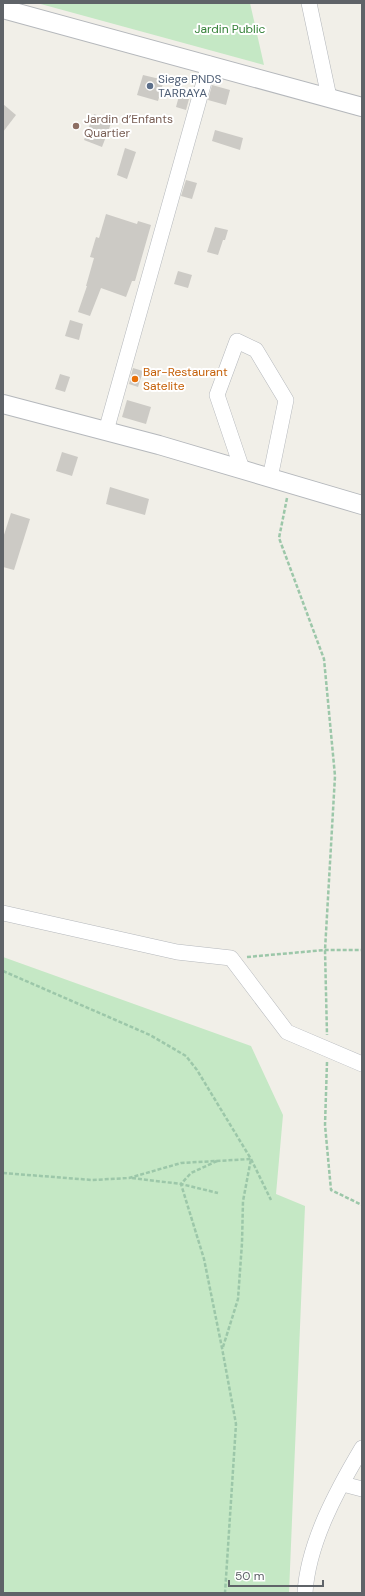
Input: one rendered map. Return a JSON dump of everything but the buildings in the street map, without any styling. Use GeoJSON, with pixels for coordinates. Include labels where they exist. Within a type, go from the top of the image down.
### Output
{"type":"FeatureCollection","features":[{"type":"Feature","properties":{"kind":"street"},"geometry":{"type":"LineString","coordinates":[[8,3],[3,8],[362,107]]}},
{"type":"Feature","properties":{"kind":"street"},"geometry":{"type":"LineString","coordinates":[[309,3],[329,97]]}},
{"type":"Feature","properties":{"kind":"street"},"geometry":{"type":"LineString","coordinates":[[106,431],[209,64]]}},
{"type":"Feature","properties":{"kind":"street"},"geometry":{"type":"LineString","coordinates":[[242,469],[217,395],[237,341],[256,350],[286,400],[270,478]]}},
{"type":"Feature","properties":{"kind":"street"},"geometry":{"type":"LineString","coordinates":[[3,404],[106,431],[362,504]]}},
{"type":"Feature","properties":{"kind":"street"},"geometry":{"type":"LineString","coordinates":[[3,913],[177,952],[231,958],[287,1032],[362,1064]]}},
{"type":"Feature","properties":{"kind":"street"},"geometry":{"type":"LineString","coordinates":[[305,1593],[306,1579],[318,1534],[362,1448]]}},
{"type":"Feature","properties":{"kind":"street"},"geometry":{"type":"LineString","coordinates":[[343,1484],[362,1489]]}},
{"type":"Feature","properties":{"kind":"path"},"geometry":{"type":"LineString","coordinates":[[290,484],[279,538],[324,659],[335,776],[325,950],[328,1050],[325,1125],[331,1190],[362,1205]]}},
{"type":"Feature","properties":{"kind":"path"},"geometry":{"type":"LineString","coordinates":[[231,958],[325,950],[362,950]]}},
{"type":"Feature","properties":{"kind":"path"},"geometry":{"type":"LineString","coordinates":[[3,971],[150,1035],[186,1056],[205,1083],[251,1159],[271,1200]]}},
{"type":"Feature","properties":{"kind":"path"},"geometry":{"type":"LineString","coordinates":[[129,1178],[181,1164],[251,1159]]}},
{"type":"Feature","properties":{"kind":"path"},"geometry":{"type":"LineString","coordinates":[[222,1348],[238,1299],[243,1201],[251,1159]]}},
{"type":"Feature","properties":{"kind":"path"},"geometry":{"type":"LineString","coordinates":[[182,1184],[191,1173],[217,1161]]}},
{"type":"Feature","properties":{"kind":"path"},"geometry":{"type":"LineString","coordinates":[[3,1174],[92,1180],[129,1178],[182,1184],[218,1193]]}},
{"type":"Feature","properties":{"kind":"path"},"geometry":{"type":"LineString","coordinates":[[182,1184],[204,1259],[236,1424],[225,1593]]}},
{"type":"Feature","properties":{"kind":"green space","name":"Jardin Public"},"geometry":{"type":"Polygon","coordinates":[[[37,3],[250,3],[264,65],[37,3]]]}},
{"type":"Feature","properties":{"kind":"green space"},"geometry":{"type":"Polygon","coordinates":[[[3,957],[251,1046],[283,1115],[276,1194],[305,1206],[289,1593],[3,1593],[3,957]]]}},
{"type":"Feature","properties":{"kind":"place","name":"Siege PNDS TARRAYA"},"geometry":{"type":"Point","coordinates":[150,86]}},
{"type":"Feature","properties":{"kind":"place","name":"Jardin d’Enfants Quartier"},"geometry":{"type":"Point","coordinates":[76,126]}},
{"type":"Feature","properties":{"kind":"place","name":"Bar-Restaurant Satelite"},"geometry":{"type":"Point","coordinates":[135,379]}}]}
